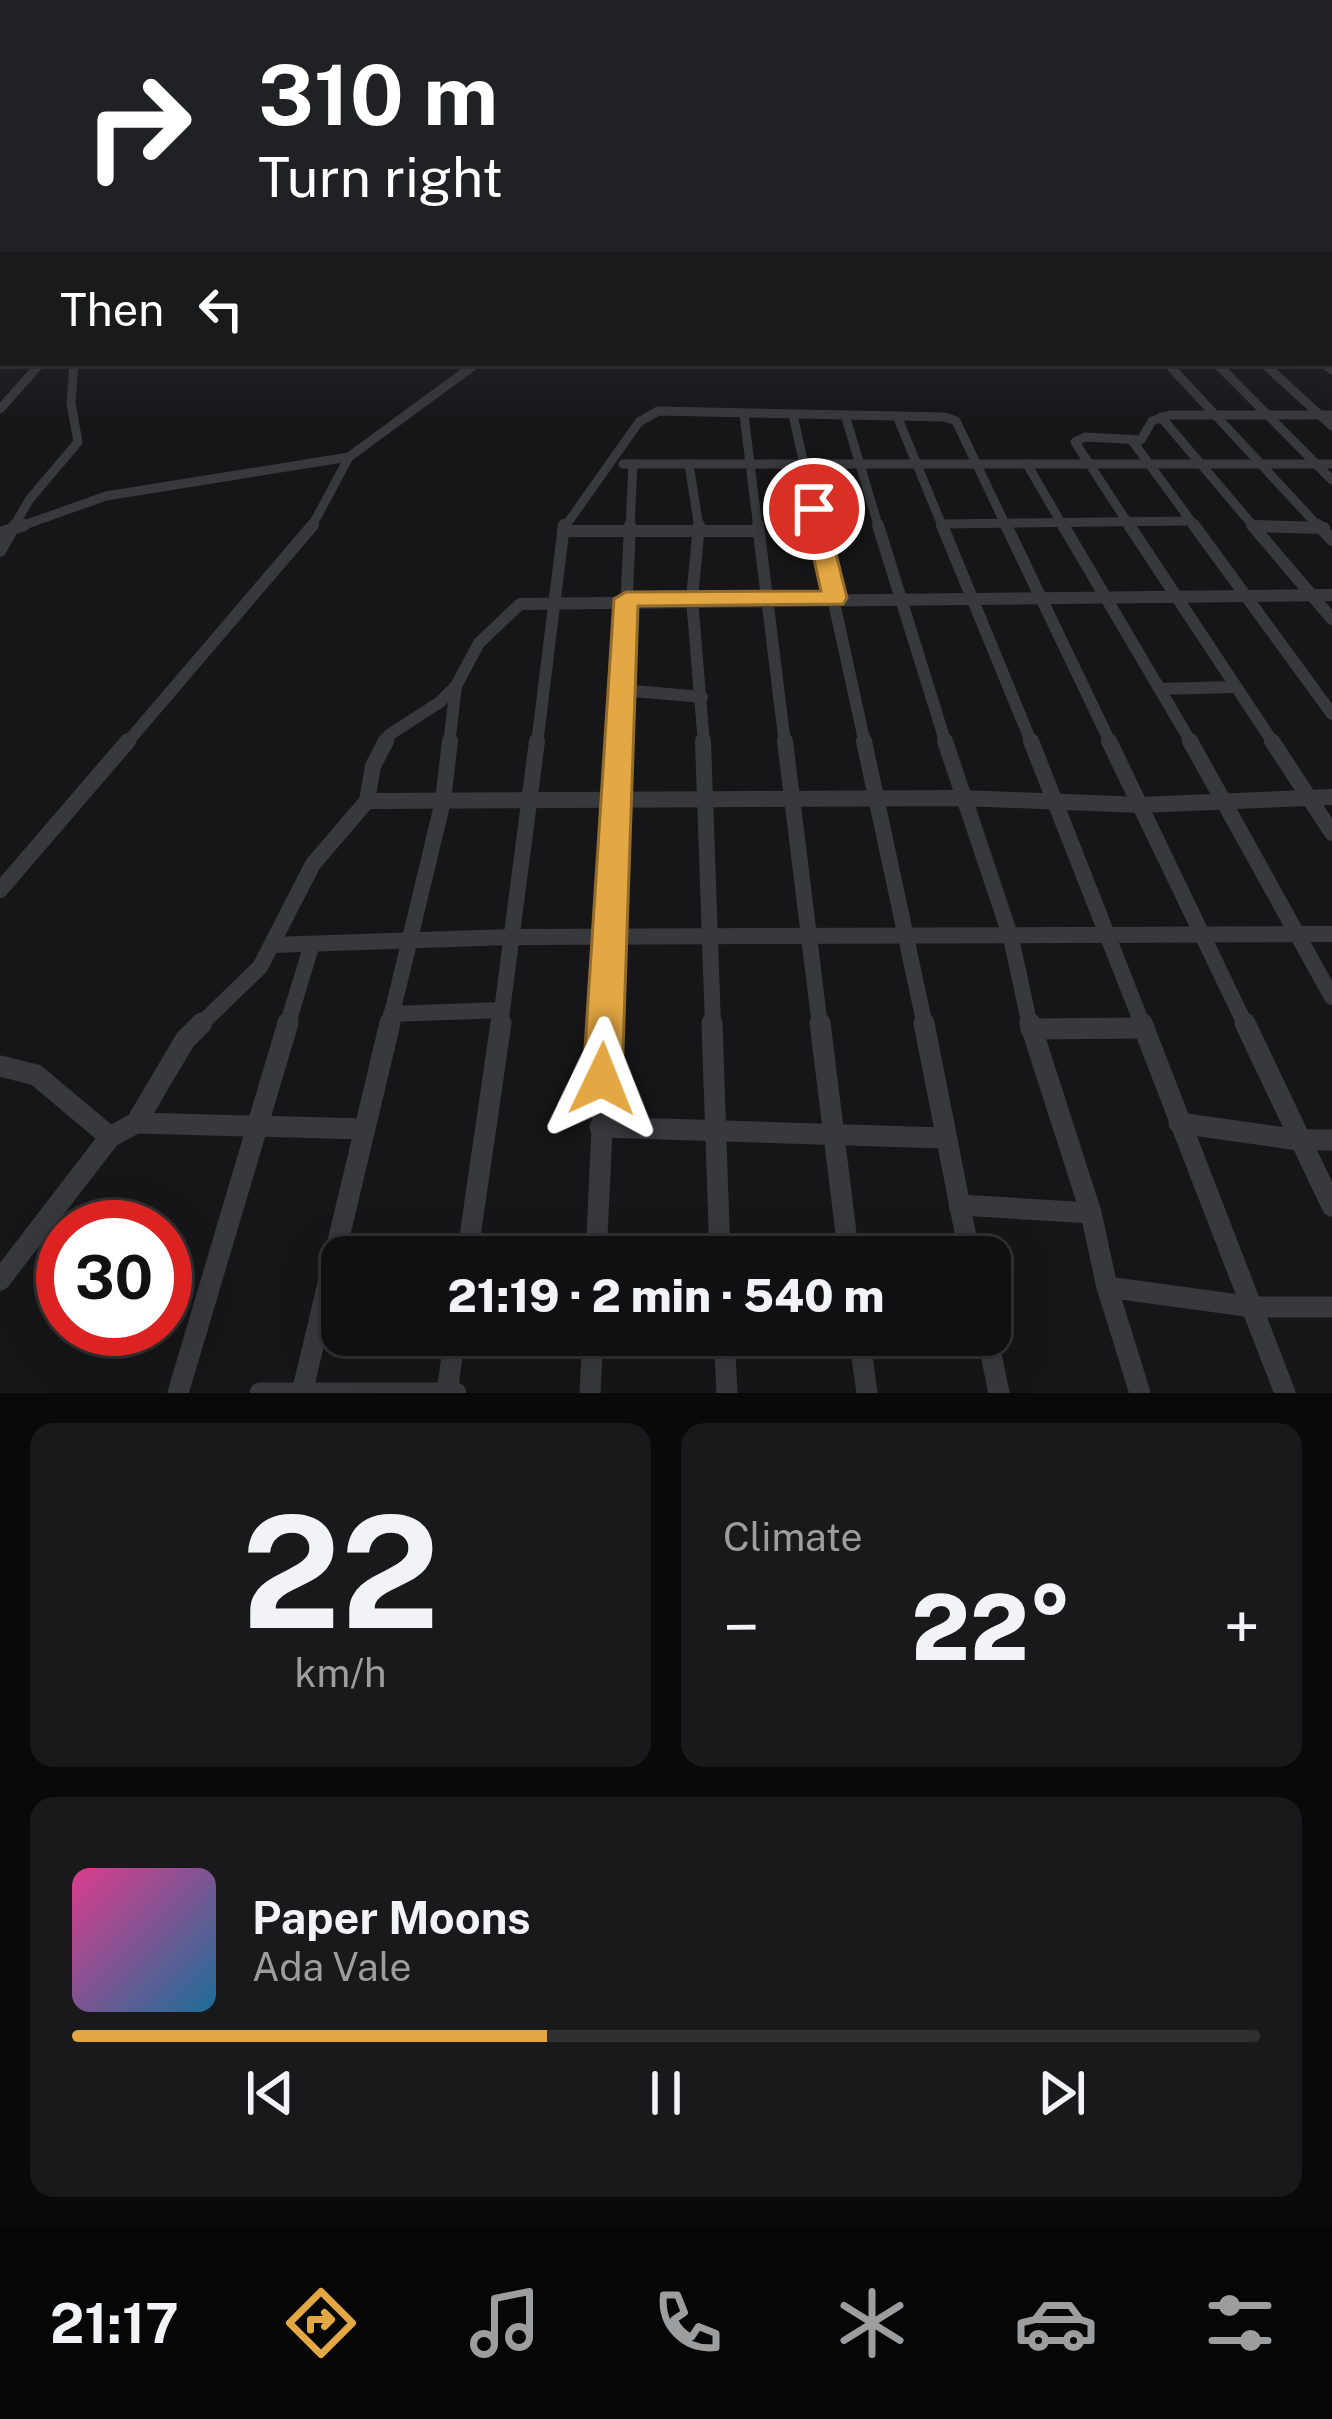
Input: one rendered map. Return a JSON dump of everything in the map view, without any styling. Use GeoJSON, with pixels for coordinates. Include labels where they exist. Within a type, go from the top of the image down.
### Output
{"type":"FeatureCollection","features":[{"type":"Feature","properties":{"kind":"street"},"geometry":{"type":"LineString","coordinates":[[0,409],[38,366]]}},
{"type":"Feature","properties":{"kind":"street"},"geometry":{"type":"LineString","coordinates":[[0,551],[29,500],[78,442],[71,403],[74,366]]}},
{"type":"Feature","properties":{"kind":"street"},"geometry":{"type":"LineString","coordinates":[[0,532],[126,491],[265,474],[349,457],[473,366]]}},
{"type":"Feature","properties":{"kind":"street"},"geometry":{"type":"LineString","coordinates":[[1170,366],[1326,528],[1332,541]]}},
{"type":"Feature","properties":{"kind":"street"},"geometry":{"type":"LineString","coordinates":[[1219,366],[1332,481]]}},
{"type":"Feature","properties":{"kind":"street"},"geometry":{"type":"LineString","coordinates":[[1267,366],[1326,415],[1332,426]]}},
{"type":"Feature","properties":{"kind":"street"},"geometry":{"type":"LineString","coordinates":[[469,1236],[513,937],[563,531],[571,513],[649,413],[952,419],[1042,596],[1332,1206]]}},
{"type":"Feature","properties":{"kind":"street"},"geometry":{"type":"LineString","coordinates":[[744,415],[846,1236]]}},
{"type":"Feature","properties":{"kind":"street"},"geometry":{"type":"LineString","coordinates":[[793,415],[907,937],[966,1236]]}},
{"type":"Feature","properties":{"kind":"street"},"geometry":{"type":"LineString","coordinates":[[1326,415],[1161,417],[1152,421],[1143,438],[1076,442],[1332,833]]}},
{"type":"Feature","properties":{"kind":"street"},"geometry":{"type":"LineString","coordinates":[[845,416],[962,798],[1011,938],[1030,1029],[1091,1213],[1107,1287],[1140,1393]]}},
{"type":"Feature","properties":{"kind":"street"},"geometry":{"type":"LineString","coordinates":[[897,416],[1057,804],[1285,1393]]}},
{"type":"Feature","properties":{"kind":"street"},"geometry":{"type":"LineString","coordinates":[[1161,417],[1332,619]]}},
{"type":"Feature","properties":{"kind":"street"},"geometry":{"type":"LineString","coordinates":[[1132,439],[1332,714]]}},
{"type":"Feature","properties":{"kind":"street"},"geometry":{"type":"LineString","coordinates":[[0,890],[309,531],[331,498],[349,457]]}},
{"type":"Feature","properties":{"kind":"street"},"geometry":{"type":"LineString","coordinates":[[612,463],[1332,464]]}},
{"type":"Feature","properties":{"kind":"street"},"geometry":{"type":"LineString","coordinates":[[597,1236],[633,464]]}},
{"type":"Feature","properties":{"kind":"street"},"geometry":{"type":"LineString","coordinates":[[688,464],[700,532],[692,598],[702,698],[720,1236]]}},
{"type":"Feature","properties":{"kind":"street"},"geometry":{"type":"LineString","coordinates":[[1027,464],[1227,804],[1332,997]]}},
{"type":"Feature","properties":{"kind":"street"},"geometry":{"type":"LineString","coordinates":[[944,524],[1189,521]]}},
{"type":"Feature","properties":{"kind":"street"},"geometry":{"type":"LineString","coordinates":[[1257,526],[1326,528]]}},
{"type":"Feature","properties":{"kind":"street"},"geometry":{"type":"LineString","coordinates":[[563,531],[757,531]]}},
{"type":"Feature","properties":{"kind":"street"},"geometry":{"type":"LineString","coordinates":[[136,1123],[185,1040],[249,982],[313,864],[367,800],[373,766],[389,735],[456,686],[479,643],[517,606],[552,600],[692,598],[1332,595]]}},
{"type":"Feature","properties":{"kind":"street"},"geometry":{"type":"LineString","coordinates":[[303,1392],[443,801],[456,686]]}},
{"type":"Feature","properties":{"kind":"street"},"geometry":{"type":"LineString","coordinates":[[1160,689],[1234,687]]}},
{"type":"Feature","properties":{"kind":"street"},"geometry":{"type":"LineString","coordinates":[[622,690],[702,698]]}},
{"type":"Feature","properties":{"kind":"street"},"geometry":{"type":"LineString","coordinates":[[367,800],[962,798],[1141,805],[1332,797]]}},
{"type":"Feature","properties":{"kind":"street"},"geometry":{"type":"LineString","coordinates":[[272,945],[513,937],[1332,934]]}},
{"type":"Feature","properties":{"kind":"street"},"geometry":{"type":"LineString","coordinates":[[178,1393],[312,944]]}},
{"type":"Feature","properties":{"kind":"street"},"geometry":{"type":"LineString","coordinates":[[391,1014],[502,1010]]}},
{"type":"Feature","properties":{"kind":"street"},"geometry":{"type":"LineString","coordinates":[[1030,1029],[1142,1028]]}},
{"type":"Feature","properties":{"kind":"street"},"geometry":{"type":"LineString","coordinates":[[0,1066],[37,1075],[70,1108],[110,1137]]}},
{"type":"Feature","properties":{"kind":"street"},"geometry":{"type":"LineString","coordinates":[[0,1280],[110,1137],[136,1123],[364,1129]]}},
{"type":"Feature","properties":{"kind":"street"},"geometry":{"type":"LineString","coordinates":[[1179,1123],[1299,1141],[1332,1140]]}},
{"type":"Feature","properties":{"kind":"street"},"geometry":{"type":"LineString","coordinates":[[601,1126],[943,1138]]}},
{"type":"Feature","properties":{"kind":"street"},"geometry":{"type":"LineString","coordinates":[[959,1205],[1091,1213]]}},
{"type":"Feature","properties":{"kind":"street"},"geometry":{"type":"LineString","coordinates":[[1107,1287],[1253,1307],[1332,1307]]}},
{"type":"Feature","properties":{"kind":"street"},"geometry":{"type":"LineString","coordinates":[[260,1393],[450,1393],[453,1356]]}},
{"type":"Feature","properties":{"kind":"street"},"geometry":{"type":"LineString","coordinates":[[590,1393],[591,1356]]}},
{"type":"Feature","properties":{"kind":"street"},"geometry":{"type":"LineString","coordinates":[[725,1356],[727,1393]]}},
{"type":"Feature","properties":{"kind":"street"},"geometry":{"type":"LineString","coordinates":[[863,1356],[867,1393]]}},
{"type":"Feature","properties":{"kind":"street"},"geometry":{"type":"LineString","coordinates":[[991,1356],[999,1393]]}},
{"type":"Feature","properties":{"kind":"route"},"geometry":{"type":"LineString","coordinates":[[602,1079],[626,599],[835,598],[814,509]]}}]}
